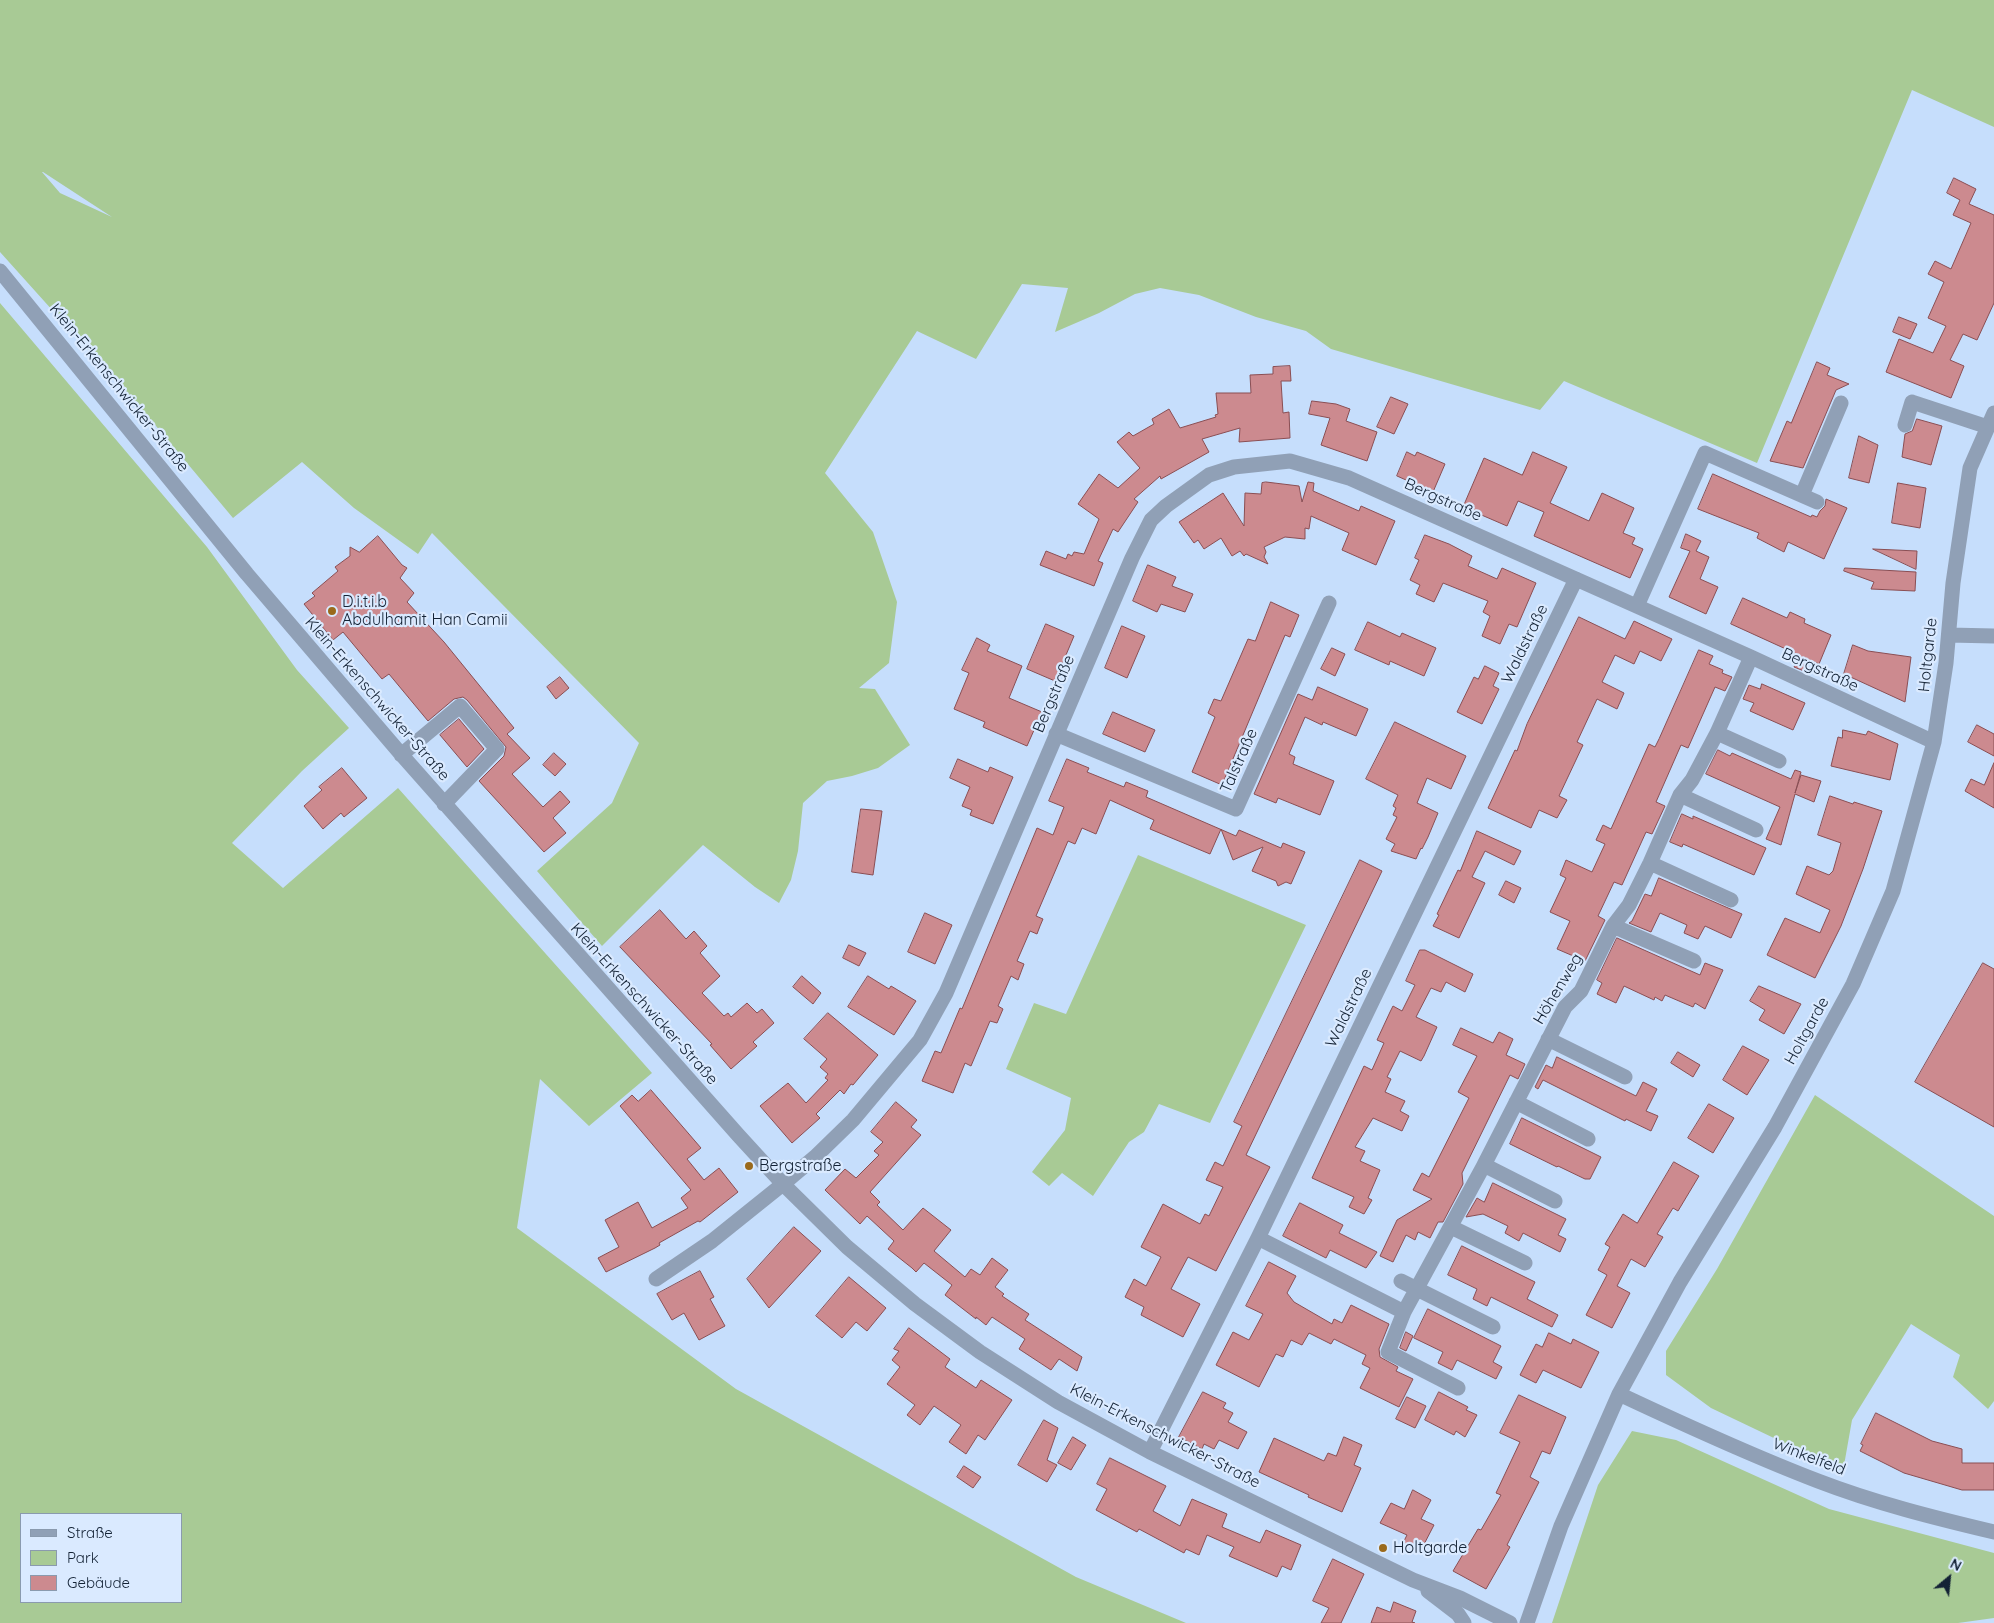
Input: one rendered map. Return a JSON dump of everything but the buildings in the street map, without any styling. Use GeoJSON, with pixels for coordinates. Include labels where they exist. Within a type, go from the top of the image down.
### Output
{"type":"FeatureCollection","features":[{"type":"Feature","properties":{"kind":"street","name":"Klein-Erkenschwicker-Straße"},"geometry":{"type":"LineString","coordinates":[[0,271],[247,574],[401,755],[783,1184],[847,1247],[915,1304],[980,1352],[1058,1402],[1150,1452],[1413,1580],[1460,1598],[1510,1623]]}},
{"type":"Feature","properties":{"kind":"street"},"geometry":{"type":"LineString","coordinates":[[1904,425],[1912,402],[1991,420]]}},
{"type":"Feature","properties":{"kind":"street"},"geometry":{"type":"LineString","coordinates":[[1802,495],[1840,403]]}},
{"type":"Feature","properties":{"kind":"street","name":"Holtgarde"},"geometry":{"type":"LineString","coordinates":[[1527,1623],[1562,1526],[1619,1394],[1680,1282],[1775,1127],[1853,984],[1893,891],[1934,742],[1946,663],[1953,583],[1970,468],[1991,420]]}},
{"type":"Feature","properties":{"kind":"street"},"geometry":{"type":"LineString","coordinates":[[1637,606],[1706,453],[1818,502]]}},
{"type":"Feature","properties":{"kind":"street","name":"Bergstraße"},"geometry":{"type":"LineString","coordinates":[[656,1279],[712,1241],[815,1157],[853,1120],[920,1040],[946,993],[1132,558],[1151,520],[1166,506],[1209,475],[1234,467],[1290,461],[1349,478],[1752,657],[1934,742]]}},
{"type":"Feature","properties":{"kind":"street","name":"Waldstraße"},"geometry":{"type":"LineString","coordinates":[[1150,1452],[1258,1238],[1576,579]]}},
{"type":"Feature","properties":{"kind":"street","name":"Talstraße"},"geometry":{"type":"LineString","coordinates":[[1056,734],[1236,810],[1328,603]]}},
{"type":"Feature","properties":{"kind":"street"},"geometry":{"type":"LineString","coordinates":[[1949,635],[1994,636]]}},
{"type":"Feature","properties":{"kind":"street","name":"Höhenweg"},"geometry":{"type":"LineString","coordinates":[[1458,1388],[1388,1352],[1404,1312],[1484,1165],[1565,1007],[1581,991],[1613,926],[1629,905],[1680,795],[1692,780],[1717,733],[1752,657]]}},
{"type":"Feature","properties":{"kind":"street"},"geometry":{"type":"LineString","coordinates":[[401,755],[460,706],[497,749],[444,804]]}},
{"type":"Feature","properties":{"kind":"street"},"geometry":{"type":"LineString","coordinates":[[1717,733],[1779,760]]}},
{"type":"Feature","properties":{"kind":"street"},"geometry":{"type":"LineString","coordinates":[[1680,795],[1756,830]]}},
{"type":"Feature","properties":{"kind":"street"},"geometry":{"type":"LineString","coordinates":[[1650,863],[1731,900]]}},
{"type":"Feature","properties":{"kind":"street"},"geometry":{"type":"LineString","coordinates":[[1613,926],[1694,961]]}},
{"type":"Feature","properties":{"kind":"street"},"geometry":{"type":"LineString","coordinates":[[1548,1039],[1625,1078]]}},
{"type":"Feature","properties":{"kind":"street"},"geometry":{"type":"LineString","coordinates":[[1516,1102],[1588,1139]]}},
{"type":"Feature","properties":{"kind":"street"},"geometry":{"type":"LineString","coordinates":[[1484,1165],[1555,1201]]}},
{"type":"Feature","properties":{"kind":"street"},"geometry":{"type":"LineString","coordinates":[[1451,1227],[1526,1263]]}},
{"type":"Feature","properties":{"kind":"street"},"geometry":{"type":"LineString","coordinates":[[1258,1238],[1404,1312]]}},
{"type":"Feature","properties":{"kind":"street"},"geometry":{"type":"LineString","coordinates":[[1401,1281],[1493,1327]]}},
{"type":"Feature","properties":{"kind":"street","name":"Winkelfeld"},"geometry":{"type":"LineString","coordinates":[[1619,1394],[1721,1442],[1819,1482],[1917,1513],[1994,1532]]}},
{"type":"Feature","properties":{"kind":"street","name":"Klein-Erkenschwicker-Straße"},"geometry":{"type":"LineString","coordinates":[[1413,1580],[1461,1618],[1474,1623]]}},
{"type":"Feature","properties":{"kind":"green space"},"geometry":{"type":"Polygon","coordinates":[[[0,0],[1994,0],[1994,127],[1912,90],[1757,463],[1564,381],[1540,410],[1331,349],[1306,331],[1256,317],[1199,295],[1160,288],[1135,294],[1099,313],[1055,332],[1068,288],[1022,284],[976,359],[917,331],[825,473],[873,532],[897,602],[889,663],[859,688],[875,689],[910,745],[878,768],[827,781],[803,803],[798,851],[791,880],[779,903],[755,887],[703,845],[602,946],[537,871],[612,803],[639,743],[432,533],[418,554],[354,508],[302,462],[233,518],[151,420],[0,252],[0,0]],[[43,172],[60,193],[112,217],[43,172]]]}},
{"type":"Feature","properties":{"kind":"green space"},"geometry":{"type":"Polygon","coordinates":[[[0,303],[207,547],[297,670],[349,728],[302,771],[232,843],[283,888],[398,788],[652,1073],[589,1126],[540,1079],[517,1228],[736,1389],[1076,1577],[1186,1623],[0,1623],[0,303]]]}},
{"type":"Feature","properties":{"kind":"green space"},"geometry":{"type":"Polygon","coordinates":[[[1138,855],[1306,925],[1210,1123],[1159,1104],[1144,1132],[1129,1142],[1093,1196],[1062,1173],[1049,1186],[1032,1172],[1065,1130],[1071,1098],[1006,1069],[1034,1003],[1066,1014],[1138,855]]]}},
{"type":"Feature","properties":{"kind":"green space"},"geometry":{"type":"Polygon","coordinates":[[[1815,1095],[1994,1216],[1994,1401],[1988,1409],[1953,1377],[1960,1355],[1911,1324],[1852,1420],[1843,1471],[1711,1408],[1666,1375],[1666,1351],[1717,1269],[1815,1095]]]}},
{"type":"Feature","properties":{"kind":"green space"},"geometry":{"type":"Polygon","coordinates":[[[1632,1431],[1676,1440],[1829,1509],[1994,1553],[1994,1618],[1958,1623],[1552,1623],[1598,1485],[1632,1431]]]}},
{"type":"Feature","properties":{"kind":"place","name":"D.i.t.i.b Abdulhamit Han Camii"},"geometry":{"type":"Point","coordinates":[332,611]}},
{"type":"Feature","properties":{"kind":"place","name":"Bergstraße"},"geometry":{"type":"Point","coordinates":[749,1166]}},
{"type":"Feature","properties":{"kind":"place","name":"Holtgarde"},"geometry":{"type":"Point","coordinates":[1383,1548]}}]}
